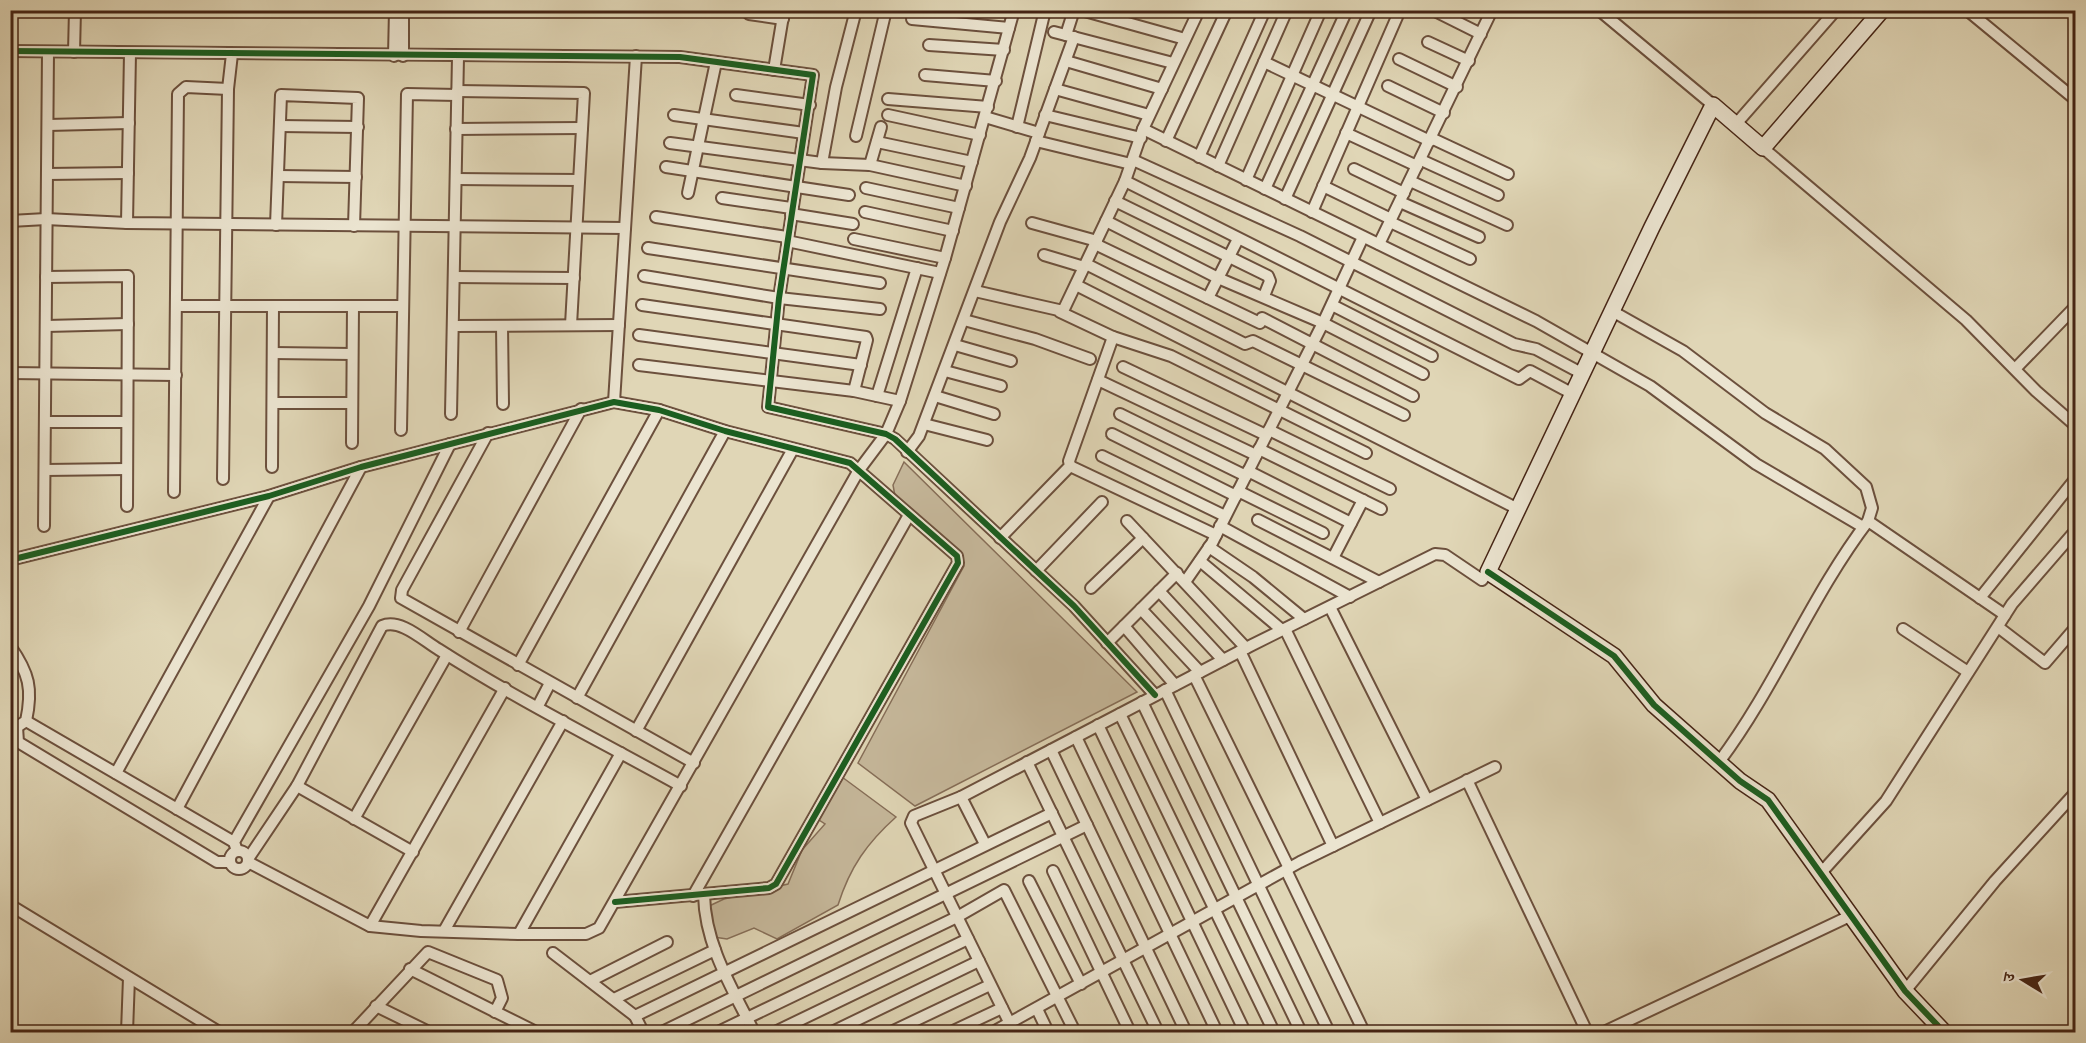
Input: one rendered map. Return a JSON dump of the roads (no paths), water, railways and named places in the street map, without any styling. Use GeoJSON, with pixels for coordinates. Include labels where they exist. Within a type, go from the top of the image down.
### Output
{"type":"FeatureCollection","features":[{"type":"Feature","properties":{"kind":"street"},"geometry":{"type":"LineString","coordinates":[[74,52],[75,10]]}},
{"type":"Feature","properties":{"kind":"street"},"geometry":{"type":"LineString","coordinates":[[395,10],[398,56]]}},
{"type":"Feature","properties":{"kind":"street"},"geometry":{"type":"LineString","coordinates":[[398,56],[403,10]]}},
{"type":"Feature","properties":{"kind":"street"},"geometry":{"type":"LineString","coordinates":[[822,163],[836,87],[856,10]]}},
{"type":"Feature","properties":{"kind":"street"},"geometry":{"type":"LineString","coordinates":[[856,136],[886,10]]}},
{"type":"Feature","properties":{"kind":"street"},"geometry":{"type":"LineString","coordinates":[[18,723],[116,773],[235,847],[244,853],[248,860],[370,926],[519,934],[594,932],[615,902],[859,470],[886,434],[900,401],[945,258],[1014,10]]}},
{"type":"Feature","properties":{"kind":"street"},"geometry":{"type":"LineString","coordinates":[[1017,127],[1045,10]]}},
{"type":"Feature","properties":{"kind":"street"},"geometry":{"type":"LineString","coordinates":[[907,452],[924,424],[1000,222],[1037,137],[1065,61],[1074,10]]}},
{"type":"Feature","properties":{"kind":"street"},"geometry":{"type":"LineString","coordinates":[[1081,10],[1185,39]]}},
{"type":"Feature","properties":{"kind":"street"},"geometry":{"type":"LineString","coordinates":[[1166,141],[1227,10]]}},
{"type":"Feature","properties":{"kind":"street"},"geometry":{"type":"LineString","coordinates":[[1199,157],[1265,10]]}},
{"type":"Feature","properties":{"kind":"street"},"geometry":{"type":"LineString","coordinates":[[1218,166],[1287,10]]}},
{"type":"Feature","properties":{"kind":"street"},"geometry":{"type":"LineString","coordinates":[[1245,180],[1321,10]]}},
{"type":"Feature","properties":{"kind":"street"},"geometry":{"type":"LineString","coordinates":[[1265,189],[1347,10]]}},
{"type":"Feature","properties":{"kind":"street"},"geometry":{"type":"LineString","coordinates":[[1286,199],[1331,94],[1371,10]]}},
{"type":"Feature","properties":{"kind":"street"},"geometry":{"type":"LineString","coordinates":[[1312,212],[1400,10]]}},
{"type":"Feature","properties":{"kind":"street"},"geometry":{"type":"LineString","coordinates":[[1433,10],[1481,34]]}},
{"type":"Feature","properties":{"kind":"street"},"geometry":{"type":"LineString","coordinates":[[1379,244],[1457,87],[1492,10]]}},
{"type":"Feature","properties":{"kind":"street"},"geometry":{"type":"LineString","coordinates":[[1599,10],[1966,320],[2076,426]]}},
{"type":"Feature","properties":{"kind":"street"},"geometry":{"type":"LineString","coordinates":[[1736,124],[1836,10]]}},
{"type":"Feature","properties":{"kind":"street"},"geometry":{"type":"LineString","coordinates":[[1763,148],[1882,10]]}},
{"type":"Feature","properties":{"kind":"street"},"geometry":{"type":"LineString","coordinates":[[1966,10],[2076,100]]}},
{"type":"Feature","properties":{"kind":"street"},"geometry":{"type":"LineString","coordinates":[[1060,312],[1076,285],[1125,181],[1149,115],[1185,39],[1195,11]]}},
{"type":"Feature","properties":{"kind":"street"},"geometry":{"type":"LineString","coordinates":[[749,14],[783,15],[774,70]]}},
{"type":"Feature","properties":{"kind":"street"},"geometry":{"type":"LineString","coordinates":[[912,19],[1009,28]]}},
{"type":"Feature","properties":{"kind":"street"},"geometry":{"type":"LineString","coordinates":[[1054,32],[1173,63]]}},
{"type":"Feature","properties":{"kind":"street"},"geometry":{"type":"LineString","coordinates":[[1428,42],[1469,61]]}},
{"type":"Feature","properties":{"kind":"street"},"geometry":{"type":"LineString","coordinates":[[929,45],[1004,50]]}},
{"type":"Feature","properties":{"kind":"street"},"geometry":{"type":"LineString","coordinates":[[10,51],[458,57],[680,57],[813,76],[783,267],[768,407],[886,434],[1074,606],[1107,643],[1160,693],[1259,885],[1329,1032]]}},
{"type":"Feature","properties":{"kind":"street"},"geometry":{"type":"LineString","coordinates":[[44,526],[48,52]]}},
{"type":"Feature","properties":{"kind":"street"},"geometry":{"type":"LineString","coordinates":[[128,223],[130,53]]}},
{"type":"Feature","properties":{"kind":"street"},"geometry":{"type":"LineString","coordinates":[[223,479],[228,89],[232,54]]}},
{"type":"Feature","properties":{"kind":"street"},"geometry":{"type":"LineString","coordinates":[[614,402],[636,56]]}},
{"type":"Feature","properties":{"kind":"street"},"geometry":{"type":"LineString","coordinates":[[451,414],[458,57]]}},
{"type":"Feature","properties":{"kind":"street"},"geometry":{"type":"LineString","coordinates":[[1399,59],[1457,87]]}},
{"type":"Feature","properties":{"kind":"street"},"geometry":{"type":"LineString","coordinates":[[1065,61],[1161,89]]}},
{"type":"Feature","properties":{"kind":"street"},"geometry":{"type":"LineString","coordinates":[[688,193],[716,62]]}},
{"type":"Feature","properties":{"kind":"street"},"geometry":{"type":"LineString","coordinates":[[1242,63],[1292,75],[1508,174]]}},
{"type":"Feature","properties":{"kind":"street"},"geometry":{"type":"LineString","coordinates":[[925,75],[996,81]]}},
{"type":"Feature","properties":{"kind":"street"},"geometry":{"type":"LineString","coordinates":[[1388,86],[1443,113]]}},
{"type":"Feature","properties":{"kind":"street"},"geometry":{"type":"LineString","coordinates":[[174,492],[178,94],[186,87],[228,89]]}},
{"type":"Feature","properties":{"kind":"street"},"geometry":{"type":"LineString","coordinates":[[1055,89],[1149,115]]}},
{"type":"Feature","properties":{"kind":"street"},"geometry":{"type":"LineString","coordinates":[[401,430],[407,94],[584,93],[571,325]]}},
{"type":"Feature","properties":{"kind":"street"},"geometry":{"type":"LineString","coordinates":[[276,225],[281,95],[356,96],[358,127],[354,226]]}},
{"type":"Feature","properties":{"kind":"street"},"geometry":{"type":"LineString","coordinates":[[736,95],[810,105]]}},
{"type":"Feature","properties":{"kind":"street"},"geometry":{"type":"LineString","coordinates":[[888,99],[987,112],[1037,137],[1132,162],[1352,261],[1514,344],[1536,349],[1582,374]]}},
{"type":"Feature","properties":{"kind":"street"},"geometry":{"type":"LineString","coordinates":[[1012,1028],[912,819],[961,797],[1283,629],[1438,553],[1482,580],[1488,573],[1713,105]]}},
{"type":"Feature","properties":{"kind":"street"},"geometry":{"type":"LineString","coordinates":[[674,115],[804,133]]}},
{"type":"Feature","properties":{"kind":"street"},"geometry":{"type":"LineString","coordinates":[[888,115],[980,135]]}},
{"type":"Feature","properties":{"kind":"street"},"geometry":{"type":"LineString","coordinates":[[1045,115],[1142,134],[1166,141],[1536,321],[1650,386],[1756,464],[1866,524],[2005,615]]}},
{"type":"Feature","properties":{"kind":"street"},"geometry":{"type":"LineString","coordinates":[[48,125],[129,123]]}},
{"type":"Feature","properties":{"kind":"street"},"geometry":{"type":"LineString","coordinates":[[280,126],[358,127]]}},
{"type":"Feature","properties":{"kind":"street"},"geometry":{"type":"LineString","coordinates":[[870,165],[881,127]]}},
{"type":"Feature","properties":{"kind":"street"},"geometry":{"type":"LineString","coordinates":[[456,129],[582,128]]}},
{"type":"Feature","properties":{"kind":"street"},"geometry":{"type":"LineString","coordinates":[[1346,133],[1498,195]]}},
{"type":"Feature","properties":{"kind":"street"},"geometry":{"type":"LineString","coordinates":[[877,142],[972,162]]}},
{"type":"Feature","properties":{"kind":"street"},"geometry":{"type":"LineString","coordinates":[[670,143],[822,163],[870,165],[966,186]]}},
{"type":"Feature","properties":{"kind":"street"},"geometry":{"type":"LineString","coordinates":[[666,167],[849,195]]}},
{"type":"Feature","properties":{"kind":"street"},"geometry":{"type":"LineString","coordinates":[[1354,169],[1479,237]]}},
{"type":"Feature","properties":{"kind":"street"},"geometry":{"type":"LineString","coordinates":[[47,174],[128,173]]}},
{"type":"Feature","properties":{"kind":"street"},"geometry":{"type":"LineString","coordinates":[[278,176],[356,177]]}},
{"type":"Feature","properties":{"kind":"street"},"geometry":{"type":"LineString","coordinates":[[456,179],[579,180]]}},
{"type":"Feature","properties":{"kind":"street"},"geometry":{"type":"LineString","coordinates":[[1125,181],[1519,380],[1530,371],[1573,394]]}},
{"type":"Feature","properties":{"kind":"street"},"geometry":{"type":"LineString","coordinates":[[1410,181],[1507,225]]}},
{"type":"Feature","properties":{"kind":"street"},"geometry":{"type":"LineString","coordinates":[[1323,186],[1470,259]]}},
{"type":"Feature","properties":{"kind":"street"},"geometry":{"type":"LineString","coordinates":[[866,188],[959,208]]}},
{"type":"Feature","properties":{"kind":"street"},"geometry":{"type":"LineString","coordinates":[[722,198],[853,224]]}},
{"type":"Feature","properties":{"kind":"street"},"geometry":{"type":"LineString","coordinates":[[1115,201],[1268,276],[1270,281],[1264,296]]}},
{"type":"Feature","properties":{"kind":"street"},"geometry":{"type":"LineString","coordinates":[[865,212],[953,231]]}},
{"type":"Feature","properties":{"kind":"street"},"geometry":{"type":"LineString","coordinates":[[656,218],[787,239],[940,273]]}},
{"type":"Feature","properties":{"kind":"street"},"geometry":{"type":"LineString","coordinates":[[10,221],[46,219],[177,224],[625,228]]}},
{"type":"Feature","properties":{"kind":"street"},"geometry":{"type":"LineString","coordinates":[[1106,221],[1218,278],[1323,323],[1424,374]]}},
{"type":"Feature","properties":{"kind":"street"},"geometry":{"type":"LineString","coordinates":[[1032,223],[1096,242],[1260,323],[1262,318],[1413,396]]}},
{"type":"Feature","properties":{"kind":"street"},"geometry":{"type":"LineString","coordinates":[[1107,643],[1159,591],[1181,578],[1200,561],[1209,547],[1332,305],[1363,237]]}},
{"type":"Feature","properties":{"kind":"street"},"geometry":{"type":"LineString","coordinates":[[854,239],[945,258]]}},
{"type":"Feature","properties":{"kind":"street"},"geometry":{"type":"LineString","coordinates":[[1208,298],[1238,239]]}},
{"type":"Feature","properties":{"kind":"street"},"geometry":{"type":"LineString","coordinates":[[648,248],[880,283]]}},
{"type":"Feature","properties":{"kind":"street"},"geometry":{"type":"LineString","coordinates":[[1044,255],[1085,266],[1245,344],[1253,341],[1404,415]]}},
{"type":"Feature","properties":{"kind":"street"},"geometry":{"type":"LineString","coordinates":[[877,396],[917,268]]}},
{"type":"Feature","properties":{"kind":"street"},"geometry":{"type":"LineString","coordinates":[[46,277],[128,276],[127,506]]}},
{"type":"Feature","properties":{"kind":"street"},"geometry":{"type":"LineString","coordinates":[[644,276],[779,298],[880,309]]}},
{"type":"Feature","properties":{"kind":"street"},"geometry":{"type":"LineString","coordinates":[[454,277],[574,278]]}},
{"type":"Feature","properties":{"kind":"street"},"geometry":{"type":"LineString","coordinates":[[1076,285],[1518,509]]}},
{"type":"Feature","properties":{"kind":"street"},"geometry":{"type":"LineString","coordinates":[[975,291],[1060,312],[1113,337],[1171,356],[1366,453]]}},
{"type":"Feature","properties":{"kind":"street"},"geometry":{"type":"LineString","coordinates":[[642,305],[866,337],[854,391]]}},
{"type":"Feature","properties":{"kind":"street"},"geometry":{"type":"LineString","coordinates":[[1332,305],[1432,356]]}},
{"type":"Feature","properties":{"kind":"street"},"geometry":{"type":"LineString","coordinates":[[176,306],[403,306]]}},
{"type":"Feature","properties":{"kind":"street"},"geometry":{"type":"LineString","coordinates":[[272,467],[273,306]]}},
{"type":"Feature","properties":{"kind":"street"},"geometry":{"type":"LineString","coordinates":[[352,306],[352,443]]}},
{"type":"Feature","properties":{"kind":"street"},"geometry":{"type":"LineString","coordinates":[[2015,369],[2076,306]]}},
{"type":"Feature","properties":{"kind":"street"},"geometry":{"type":"LineString","coordinates":[[1612,311],[1683,351],[1765,413],[1825,448],[1866,487],[1872,508],[1866,524],[1743,730],[1719,762]]}},
{"type":"Feature","properties":{"kind":"street"},"geometry":{"type":"LineString","coordinates":[[964,320],[1035,339],[1090,359]]}},
{"type":"Feature","properties":{"kind":"street"},"geometry":{"type":"LineString","coordinates":[[46,326],[128,324]]}},
{"type":"Feature","properties":{"kind":"street"},"geometry":{"type":"LineString","coordinates":[[453,326],[619,325]]}},
{"type":"Feature","properties":{"kind":"street"},"geometry":{"type":"LineString","coordinates":[[502,326],[503,404]]}},
{"type":"Feature","properties":{"kind":"street"},"geometry":{"type":"LineString","coordinates":[[639,335],[861,365]]}},
{"type":"Feature","properties":{"kind":"street"},"geometry":{"type":"LineString","coordinates":[[1070,466],[1069,461],[1113,337]]}},
{"type":"Feature","properties":{"kind":"street"},"geometry":{"type":"LineString","coordinates":[[955,345],[1011,361]]}},
{"type":"Feature","properties":{"kind":"street"},"geometry":{"type":"LineString","coordinates":[[273,353],[352,354]]}},
{"type":"Feature","properties":{"kind":"street"},"geometry":{"type":"LineString","coordinates":[[639,365],[854,391],[900,401]]}},
{"type":"Feature","properties":{"kind":"street"},"geometry":{"type":"LineString","coordinates":[[1123,367],[1390,489]]}},
{"type":"Feature","properties":{"kind":"street"},"geometry":{"type":"LineString","coordinates":[[945,371],[1001,386]]}},
{"type":"Feature","properties":{"kind":"street"},"geometry":{"type":"LineString","coordinates":[[10,373],[176,375]]}},
{"type":"Feature","properties":{"kind":"street"},"geometry":{"type":"LineString","coordinates":[[1098,380],[1381,509]]}},
{"type":"Feature","properties":{"kind":"street"},"geometry":{"type":"LineString","coordinates":[[935,396],[994,414]]}},
{"type":"Feature","properties":{"kind":"street"},"geometry":{"type":"LineString","coordinates":[[10,560],[269,496],[361,467],[614,402],[659,410],[725,431],[849,463],[957,556],[958,563],[778,881],[769,888],[615,902]]}},
{"type":"Feature","properties":{"kind":"street"},"geometry":{"type":"LineString","coordinates":[[273,403],[352,403]]}},
{"type":"Feature","properties":{"kind":"street"},"geometry":{"type":"LineString","coordinates":[[459,632],[580,409]]}},
{"type":"Feature","properties":{"kind":"street"},"geometry":{"type":"LineString","coordinates":[[518,665],[659,410]]}},
{"type":"Feature","properties":{"kind":"street"},"geometry":{"type":"LineString","coordinates":[[1120,414],[1351,523]]}},
{"type":"Feature","properties":{"kind":"street"},"geometry":{"type":"LineString","coordinates":[[45,422],[127,422]]}},
{"type":"Feature","properties":{"kind":"street"},"geometry":{"type":"LineString","coordinates":[[924,424],[987,440]]}},
{"type":"Feature","properties":{"kind":"street"},"geometry":{"type":"LineString","coordinates":[[577,698],[725,431]]}},
{"type":"Feature","properties":{"kind":"street"},"geometry":{"type":"LineString","coordinates":[[488,433],[401,595],[402,599],[694,763]]}},
{"type":"Feature","properties":{"kind":"street"},"geometry":{"type":"LineString","coordinates":[[1112,434],[1323,533]]}},
{"type":"Feature","properties":{"kind":"street"},"geometry":{"type":"LineString","coordinates":[[230,862],[235,847],[369,606],[450,444]]}},
{"type":"Feature","properties":{"kind":"street"},"geometry":{"type":"LineString","coordinates":[[636,731],[793,448]]}},
{"type":"Feature","properties":{"kind":"street"},"geometry":{"type":"LineString","coordinates":[[1102,456],[1220,526],[1350,597]]}},
{"type":"Feature","properties":{"kind":"street"},"geometry":{"type":"LineString","coordinates":[[1070,466],[1220,526]]}},
{"type":"Feature","properties":{"kind":"street"},"geometry":{"type":"LineString","coordinates":[[1000,538],[1070,466]]}},
{"type":"Feature","properties":{"kind":"street"},"geometry":{"type":"LineString","coordinates":[[177,809],[361,467]]}},
{"type":"Feature","properties":{"kind":"street"},"geometry":{"type":"LineString","coordinates":[[45,470],[127,469]]}},
{"type":"Feature","properties":{"kind":"street"},"geometry":{"type":"LineString","coordinates":[[1980,598],[2076,478]]}},
{"type":"Feature","properties":{"kind":"street"},"geometry":{"type":"LineString","coordinates":[[116,773],[269,496]]}},
{"type":"Feature","properties":{"kind":"street"},"geometry":{"type":"LineString","coordinates":[[1333,558],[1363,500]]}},
{"type":"Feature","properties":{"kind":"street"},"geometry":{"type":"LineString","coordinates":[[1036,571],[1102,502]]}},
{"type":"Feature","properties":{"kind":"street"},"geometry":{"type":"LineString","coordinates":[[754,1032],[715,950],[698,895],[909,515]]}},
{"type":"Feature","properties":{"kind":"street"},"geometry":{"type":"LineString","coordinates":[[1258,520],[1379,582]]}},
{"type":"Feature","properties":{"kind":"street"},"geometry":{"type":"LineString","coordinates":[[1127,521],[1181,578],[1243,650],[1333,846]]}},
{"type":"Feature","properties":{"kind":"street"},"geometry":{"type":"LineString","coordinates":[[1820,874],[1886,801],[2005,615],[2076,530]]}},
{"type":"Feature","properties":{"kind":"street"},"geometry":{"type":"LineString","coordinates":[[1091,588],[1143,538]]}},
{"type":"Feature","properties":{"kind":"street"},"geometry":{"type":"LineString","coordinates":[[1209,547],[1253,577],[1304,619]]}},
{"type":"Feature","properties":{"kind":"street"},"geometry":{"type":"LineString","coordinates":[[1200,561],[1283,629],[1380,823]]}},
{"type":"Feature","properties":{"kind":"street"},"geometry":{"type":"LineString","coordinates":[[1488,573],[1614,656],[1654,705],[1719,762],[1768,800],[1905,991],[1944,1032]]}},
{"type":"Feature","properties":{"kind":"street"},"geometry":{"type":"LineString","coordinates":[[1159,591],[1223,660]]}},
{"type":"Feature","properties":{"kind":"street"},"geometry":{"type":"LineString","coordinates":[[1330,607],[1427,800]]}},
{"type":"Feature","properties":{"kind":"street"},"geometry":{"type":"LineString","coordinates":[[1141,609],[1197,674],[1364,1032]]}},
{"type":"Feature","properties":{"kind":"street"},"geometry":{"type":"LineString","coordinates":[[10,646],[25,669],[31,698],[18,723],[18,742],[217,862],[230,862],[237,869],[244,868],[297,786],[382,626],[395,623],[447,656],[681,786]]}},
{"type":"Feature","properties":{"kind":"street"},"geometry":{"type":"LineString","coordinates":[[1124,626],[1175,685]]}},
{"type":"Feature","properties":{"kind":"street"},"geometry":{"type":"LineString","coordinates":[[1998,627],[2045,663],[2076,627]]}},
{"type":"Feature","properties":{"kind":"street"},"geometry":{"type":"LineString","coordinates":[[1903,629],[1968,672]]}},
{"type":"Feature","properties":{"kind":"street"},"geometry":{"type":"LineString","coordinates":[[354,819],[447,656]]}},
{"type":"Feature","properties":{"kind":"street"},"geometry":{"type":"LineString","coordinates":[[538,706],[550,683]]}},
{"type":"Feature","properties":{"kind":"street"},"geometry":{"type":"LineString","coordinates":[[370,926],[505,688]]}},
{"type":"Feature","properties":{"kind":"street"},"geometry":{"type":"LineString","coordinates":[[1142,702],[1301,1032]]}},
{"type":"Feature","properties":{"kind":"street"},"geometry":{"type":"LineString","coordinates":[[1119,714],[1274,1032]]}},
{"type":"Feature","properties":{"kind":"street"},"geometry":{"type":"LineString","coordinates":[[444,931],[563,721]]}},
{"type":"Feature","properties":{"kind":"street"},"geometry":{"type":"LineString","coordinates":[[1098,725],[1245,1032]]}},
{"type":"Feature","properties":{"kind":"street"},"geometry":{"type":"LineString","coordinates":[[1076,737],[1217,1032]]}},
{"type":"Feature","properties":{"kind":"street"},"geometry":{"type":"LineString","coordinates":[[1051,750],[1186,1032]]}},
{"type":"Feature","properties":{"kind":"street"},"geometry":{"type":"LineString","coordinates":[[519,934],[621,753]]}},
{"type":"Feature","properties":{"kind":"street"},"geometry":{"type":"LineString","coordinates":[[1027,762],[1158,1032]]}},
{"type":"Feature","properties":{"kind":"street"},"geometry":{"type":"LineString","coordinates":[[993,1032],[1012,1028],[1058,996],[1288,869],[1495,766]]}},
{"type":"Feature","properties":{"kind":"street"},"geometry":{"type":"LineString","coordinates":[[1467,780],[1587,1032]]}},
{"type":"Feature","properties":{"kind":"street"},"geometry":{"type":"LineString","coordinates":[[297,786],[413,852]]}},
{"type":"Feature","properties":{"kind":"street"},"geometry":{"type":"LineString","coordinates":[[1905,991],[2002,873],[2076,792]]}},
{"type":"Feature","properties":{"kind":"street"},"geometry":{"type":"LineString","coordinates":[[961,797],[985,844]]}},
{"type":"Feature","properties":{"kind":"street"},"geometry":{"type":"LineString","coordinates":[[635,1016],[1052,813]]}},
{"type":"Feature","properties":{"kind":"street"},"geometry":{"type":"LineString","coordinates":[[662,1032],[1087,825]]}},
{"type":"Feature","properties":{"kind":"street"},"geometry":{"type":"LineString","coordinates":[[1053,871],[1130,1032]]}},
{"type":"Feature","properties":{"kind":"street"},"geometry":{"type":"LineString","coordinates":[[1029,881],[1081,984]]}},
{"type":"Feature","properties":{"kind":"street"},"geometry":{"type":"LineString","coordinates":[[718,1032],[957,917],[1005,890],[1075,1032]]}},
{"type":"Feature","properties":{"kind":"street"},"geometry":{"type":"LineString","coordinates":[[10,905],[219,1032]]}},
{"type":"Feature","properties":{"kind":"street"},"geometry":{"type":"LineString","coordinates":[[1604,1032],[1852,915]]}},
{"type":"Feature","properties":{"kind":"street"},"geometry":{"type":"LineString","coordinates":[[775,1032],[968,939]]}},
{"type":"Feature","properties":{"kind":"street"},"geometry":{"type":"LineString","coordinates":[[590,981],[667,942]]}},
{"type":"Feature","properties":{"kind":"street"},"geometry":{"type":"LineString","coordinates":[[614,999],[715,950]]}},
{"type":"Feature","properties":{"kind":"street"},"geometry":{"type":"LineString","coordinates":[[353,1032],[425,953],[432,952],[495,979],[502,993],[495,1012]]}},
{"type":"Feature","properties":{"kind":"street"},"geometry":{"type":"LineString","coordinates":[[553,953],[635,1016],[643,1032]]}},
{"type":"Feature","properties":{"kind":"street"},"geometry":{"type":"LineString","coordinates":[[832,1032],[979,961]]}},
{"type":"Feature","properties":{"kind":"street"},"geometry":{"type":"LineString","coordinates":[[410,969],[495,1012],[514,1028],[536,1032]]}},
{"type":"Feature","properties":{"kind":"street"},"geometry":{"type":"LineString","coordinates":[[127,1032],[129,978]]}},
{"type":"Feature","properties":{"kind":"street"},"geometry":{"type":"LineString","coordinates":[[891,1032],[990,985]]}},
{"type":"Feature","properties":{"kind":"street"},"geometry":{"type":"LineString","coordinates":[[376,1006],[429,1032]]}},
{"type":"Feature","properties":{"kind":"street"},"geometry":{"type":"LineString","coordinates":[[951,1032],[1002,1008]]}},
{"type":"Feature","properties":{"kind":"street"},"geometry":{"type":"LineString","coordinates":[[1037,1009],[1048,1032]]}}]}
